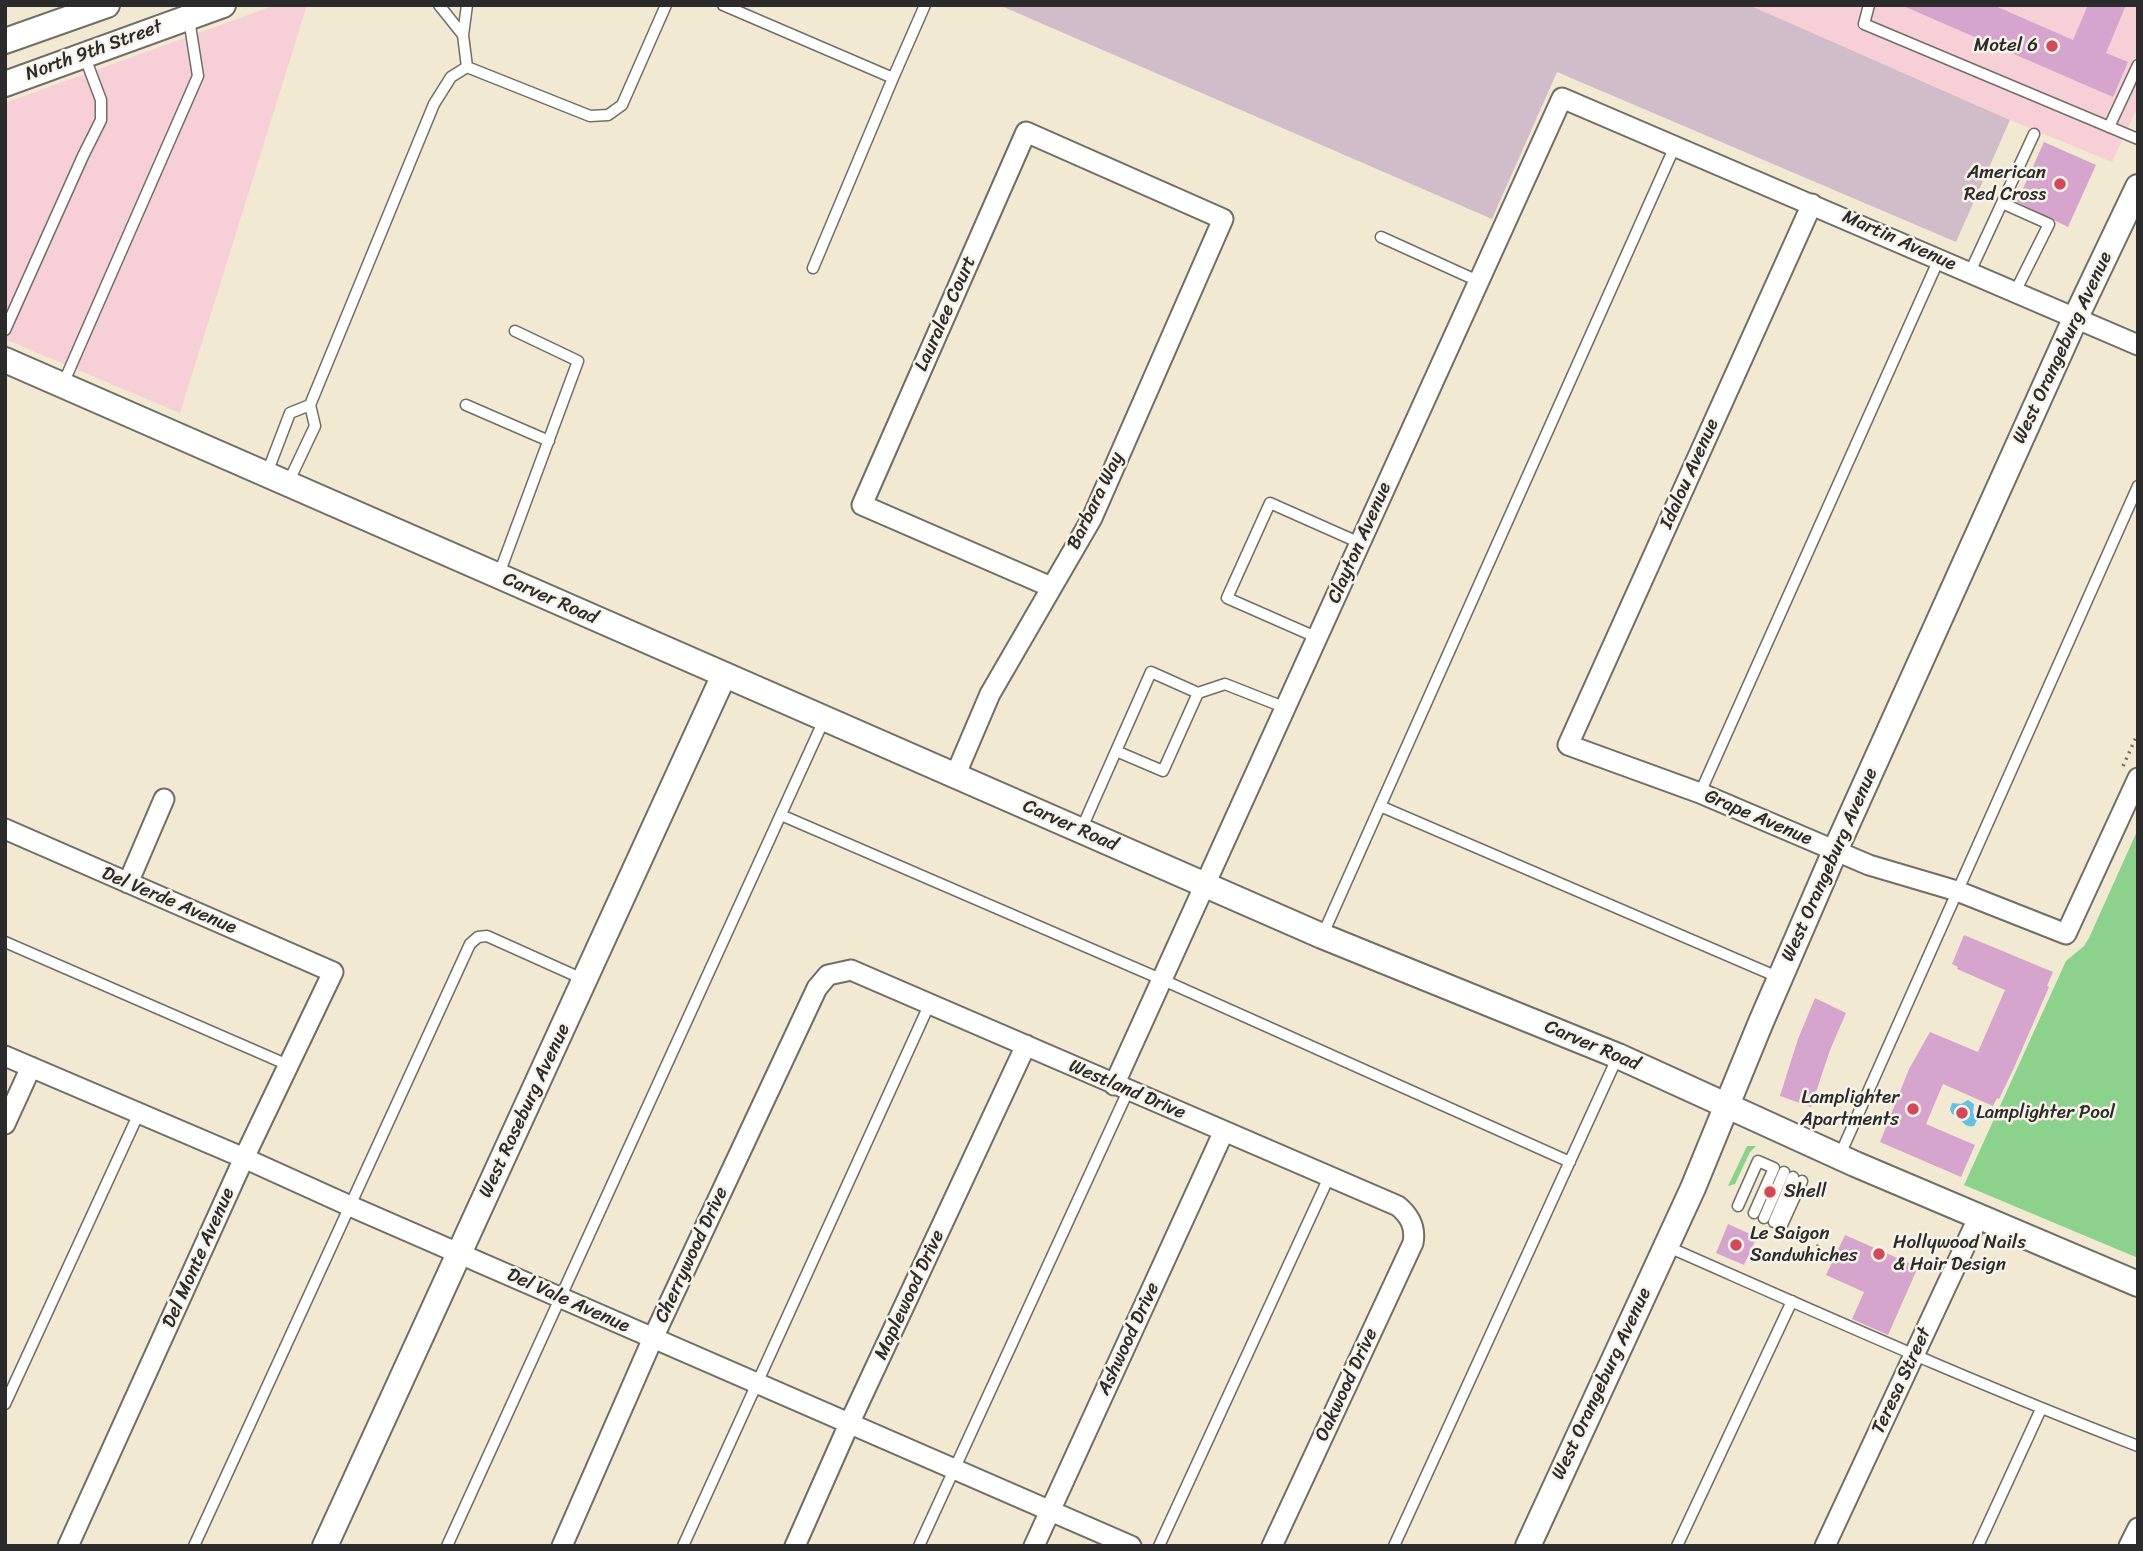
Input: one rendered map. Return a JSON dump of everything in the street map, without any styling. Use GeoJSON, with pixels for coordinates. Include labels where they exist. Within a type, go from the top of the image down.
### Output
{"type":"FeatureCollection","features":[{"type":"Feature","properties":{"kind":"street","name":"North 9th Street"},"geometry":{"type":"LineString","coordinates":[[5,41],[107,5]]}},
{"type":"Feature","properties":{"kind":"street","name":"North 9th Street"},"geometry":{"type":"LineString","coordinates":[[5,84],[223,5]]}},
{"type":"Feature","properties":{"kind":"street"},"geometry":{"type":"LineString","coordinates":[[74,17],[84,54]]}},
{"type":"Feature","properties":{"kind":"street","name":"Clayton Avenue"},"geometry":{"type":"LineString","coordinates":[[1121,1088],[1163,980],[1562,98],[1667,142]]}},
{"type":"Feature","properties":{"kind":"street","name":"Lauralee Court"},"geometry":{"type":"LineString","coordinates":[[1051,587],[862,505],[1026,132],[1223,219]]}},
{"type":"Feature","properties":{"kind":"street","name":"Martin Avenue"},"geometry":{"type":"LineString","coordinates":[[1667,142],[2138,345]]}},
{"type":"Feature","properties":{"kind":"street","name":"West Orangeburg Avenue"},"geometry":{"type":"LineString","coordinates":[[1528,1546],[1693,1188],[1835,851],[2076,317],[2138,187]]}},
{"type":"Feature","properties":{"kind":"street","name":"Idalou Avenue"},"geometry":{"type":"LineString","coordinates":[[1568,745],[1812,204]]}},
{"type":"Feature","properties":{"kind":"street","name":"Barbara Way"},"geometry":{"type":"LineString","coordinates":[[955,776],[990,694],[1092,517],[1223,219]]}},
{"type":"Feature","properties":{"kind":"street","name":"Carver Road"},"geometry":{"type":"LineString","coordinates":[[5,360],[1322,936],[1618,1056],[1839,1157],[2138,1284]]}},
{"type":"Feature","properties":{"kind":"street","name":"West Roseburg Avenue"},"geometry":{"type":"LineString","coordinates":[[325,1546],[586,980],[723,675]]}},
{"type":"Feature","properties":{"kind":"street","name":"Grape Avenue"},"geometry":{"type":"LineString","coordinates":[[1568,745],[1700,793],[1872,866],[1957,891],[2066,934],[2138,778]]}},
{"type":"Feature","properties":{"kind":"street"},"geometry":{"type":"LineString","coordinates":[[128,883],[164,799]]}},
{"type":"Feature","properties":{"kind":"street","name":"Del Verde Avenue"},"geometry":{"type":"LineString","coordinates":[[5,830],[333,972]]}},
{"type":"Feature","properties":{"kind":"street","name":"Westland Drive"},"geometry":{"type":"LineString","coordinates":[[835,973],[851,970],[930,1003],[1398,1206],[1412,1223]]}},
{"type":"Feature","properties":{"kind":"street","name":"Del Monte Avenue"},"geometry":{"type":"LineString","coordinates":[[68,1546],[244,1157],[333,972]]}},
{"type":"Feature","properties":{"kind":"street","name":"Cherrywood Drive"},"geometry":{"type":"LineString","coordinates":[[562,1546],[653,1338],[817,988],[828,975],[835,973]]}},
{"type":"Feature","properties":{"kind":"street","name":"Maplewood Drive"},"geometry":{"type":"LineString","coordinates":[[795,1546],[1026,1045]]}},
{"type":"Feature","properties":{"kind":"street","name":"Del Vale Avenue"},"geometry":{"type":"LineString","coordinates":[[5,1056],[244,1157],[459,1254],[1131,1546]]}},
{"type":"Feature","properties":{"kind":"street"},"geometry":{"type":"LineString","coordinates":[[5,1124],[31,1067]]}},
{"type":"Feature","properties":{"kind":"street","name":"Ashwood Drive"},"geometry":{"type":"LineString","coordinates":[[1034,1546],[1224,1131]]}},
{"type":"Feature","properties":{"kind":"street","name":"Teresa Street"},"geometry":{"type":"LineString","coordinates":[[1825,1546],[1979,1216]]}},
{"type":"Feature","properties":{"kind":"street","name":"Oakwood Drive"},"geometry":{"type":"LineString","coordinates":[[1272,1546],[1413,1243],[1412,1223]]}},
{"type":"Feature","properties":{"kind":"street"},"geometry":{"type":"LineString","coordinates":[[2129,1546],[2138,1528]]}},
{"type":"Feature","properties":{"kind":"lane"},"geometry":{"type":"LineString","coordinates":[[439,5],[463,35]]}},
{"type":"Feature","properties":{"kind":"lane"},"geometry":{"type":"LineString","coordinates":[[467,5],[463,35],[467,67]]}},
{"type":"Feature","properties":{"kind":"lane"},"geometry":{"type":"LineString","coordinates":[[467,67],[590,116],[608,115],[622,105],[666,5]]}},
{"type":"Feature","properties":{"kind":"lane"},"geometry":{"type":"LineString","coordinates":[[723,5],[893,78]]}},
{"type":"Feature","properties":{"kind":"lane"},"geometry":{"type":"LineString","coordinates":[[813,268],[925,5]]}},
{"type":"Feature","properties":{"kind":"lane"},"geometry":{"type":"LineString","coordinates":[[1869,5],[1864,24],[2138,139]]}},
{"type":"Feature","properties":{"kind":"lane"},"geometry":{"type":"LineString","coordinates":[[62,384],[198,76],[188,17]]}},
{"type":"Feature","properties":{"kind":"lane"},"geometry":{"type":"LineString","coordinates":[[5,330],[70,184],[102,120],[101,100],[84,54]]}},
{"type":"Feature","properties":{"kind":"lane"},"geometry":{"type":"LineString","coordinates":[[2109,127],[2138,65]]}},
{"type":"Feature","properties":{"kind":"lane"},"geometry":{"type":"LineString","coordinates":[[277,479],[315,426],[310,405],[434,104],[451,77],[467,67]]}},
{"type":"Feature","properties":{"kind":"lane"},"geometry":{"type":"LineString","coordinates":[[1970,272],[2034,134]]}},
{"type":"Feature","properties":{"kind":"lane"},"geometry":{"type":"LineString","coordinates":[[1322,936],[1667,142]]}},
{"type":"Feature","properties":{"kind":"lane"},"geometry":{"type":"LineString","coordinates":[[2002,203],[2049,224],[2015,292]]}},
{"type":"Feature","properties":{"kind":"lane"},"geometry":{"type":"LineString","coordinates":[[1381,237],[1478,281]]}},
{"type":"Feature","properties":{"kind":"lane"},"geometry":{"type":"LineString","coordinates":[[1700,793],[1939,259]]}},
{"type":"Feature","properties":{"kind":"lane"},"geometry":{"type":"LineString","coordinates":[[498,577],[578,361],[515,331]]}},
{"type":"Feature","properties":{"kind":"lane"},"geometry":{"type":"LineString","coordinates":[[277,479],[290,413],[310,405]]}},
{"type":"Feature","properties":{"kind":"lane"},"geometry":{"type":"LineString","coordinates":[[466,405],[550,441]]}},
{"type":"Feature","properties":{"kind":"lane"},"geometry":{"type":"LineString","coordinates":[[1839,1157],[2138,486]]}},
{"type":"Feature","properties":{"kind":"lane"},"geometry":{"type":"LineString","coordinates":[[1318,638],[1227,598],[1270,503],[1360,543]]}},
{"type":"Feature","properties":{"kind":"lane"},"geometry":{"type":"LineString","coordinates":[[1081,831],[1151,672],[1198,693],[1225,684],[1286,708]]}},
{"type":"Feature","properties":{"kind":"lane"},"geometry":{"type":"LineString","coordinates":[[1116,751],[1163,771],[1198,693]]}},
{"type":"Feature","properties":{"kind":"lane"},"geometry":{"type":"LineString","coordinates":[[447,1546],[824,719]]}},
{"type":"Feature","properties":{"kind":"lane"},"geometry":{"type":"LineString","coordinates":[[1380,806],[1780,978]]}},
{"type":"Feature","properties":{"kind":"lane"},"geometry":{"type":"LineString","coordinates":[[780,815],[1163,980],[1570,1162]]}},
{"type":"Feature","properties":{"kind":"lane"},"geometry":{"type":"LineString","coordinates":[[194,1546],[470,944],[478,937],[487,936],[586,980]]}},
{"type":"Feature","properties":{"kind":"lane"},"geometry":{"type":"LineString","coordinates":[[5,942],[288,1065]]}},
{"type":"Feature","properties":{"kind":"lane"},"geometry":{"type":"LineString","coordinates":[[683,1546],[930,1003]]}},
{"type":"Feature","properties":{"kind":"lane"},"geometry":{"type":"LineString","coordinates":[[1394,1546],[1618,1056]]}},
{"type":"Feature","properties":{"kind":"lane"},"geometry":{"type":"LineString","coordinates":[[919,1546],[1121,1088]]}},
{"type":"Feature","properties":{"kind":"lane"},"geometry":{"type":"LineString","coordinates":[[5,1404],[139,1114]]}},
{"type":"Feature","properties":{"kind":"lane"},"geometry":{"type":"LineString","coordinates":[[1738,1206],[1758,1161],[1774,1168],[1754,1213]]}},
{"type":"Feature","properties":{"kind":"lane"},"geometry":{"type":"LineString","coordinates":[[1159,1546],[1329,1177]]}},
{"type":"Feature","properties":{"kind":"lane"},"geometry":{"type":"LineString","coordinates":[[1773,1222],[1793,1177],[1773,1222]]}},
{"type":"Feature","properties":{"kind":"lane"},"geometry":{"type":"LineString","coordinates":[[1666,1246],[2041,1409],[2138,1446]]}},
{"type":"Feature","properties":{"kind":"lane"},"geometry":{"type":"LineString","coordinates":[[1677,1546],[1792,1301]]}},
{"type":"Feature","properties":{"kind":"lane"},"geometry":{"type":"LineString","coordinates":[[1978,1546],[2041,1409]]}},
{"type":"Feature","properties":{"kind":"path"},"geometry":{"type":"LineString","coordinates":[[1811,1259],[1820,1242]]}},
{"type":"Feature","properties":{"kind":"shaded area"},"geometry":{"type":"Polygon","coordinates":[[[276,5],[307,5],[180,413],[5,339],[5,103],[276,5]]]}},
{"type":"Feature","properties":{"kind":"shaded area"},"geometry":{"type":"Polygon","coordinates":[[[999,5],[1749,5],[2010,120],[1956,242],[1557,72],[1492,219],[999,5]]]}},
{"type":"Feature","properties":{"kind":"shaded area"},"geometry":{"type":"Polygon","coordinates":[[[1749,5],[2138,5],[2138,106],[2112,162],[1749,5]]]}},
{"type":"Feature","properties":{"kind":"green space"},"geometry":{"type":"Polygon","coordinates":[[[2138,829],[2138,1258],[1964,1185],[2066,961],[2084,946],[2089,938],[2138,829]]]}},
{"type":"Feature","properties":{"kind":"green space"},"geometry":{"type":"Polygon","coordinates":[[[1747,1146],[1756,1146],[1750,1152],[1735,1184],[1728,1186],[1747,1146]]]}},
{"type":"Feature","properties":{"kind":"water","name":"Lamplighter Pool"},"geometry":{"type":"Polygon","coordinates":[[[1968,1100],[1974,1104],[1973,1113],[1977,1120],[1974,1126],[1965,1124],[1952,1114],[1950,1109],[1952,1103],[1961,1104],[1968,1100]]]}},
{"type":"Feature","properties":{"kind":"building","name":"Motel 6"},"geometry":{"type":"Polygon","coordinates":[[[1901,5],[1993,5],[2073,40],[2088,5],[2126,5],[2106,53],[2128,62],[2113,97],[1901,5]]]}},
{"type":"Feature","properties":{"kind":"building"},"geometry":{"type":"Polygon","coordinates":[[[2044,142],[2096,165],[2068,227],[2017,202],[2044,142]]]}},
{"type":"Feature","properties":{"kind":"building"},"geometry":{"type":"Polygon","coordinates":[[[1964,935],[2053,972],[2013,1070],[1993,1106],[1943,1084],[1926,1124],[1975,1145],[1961,1177],[1880,1142],[1909,1069],[1930,1032],[1978,1052],[2005,990],[1957,969],[1958,967],[1952,964],[1964,935]]]}},
{"type":"Feature","properties":{"kind":"building","name":"Lamplighter Apartments"},"geometry":{"type":"Polygon","coordinates":[[[1815,998],[1846,1013],[1811,1107],[1780,1096],[1798,1039],[1815,998]]]}},
{"type":"Feature","properties":{"kind":"building","name":"Le Saigon Sandwhiches"},"geometry":{"type":"Polygon","coordinates":[[[1728,1224],[1757,1237],[1744,1265],[1716,1253],[1728,1224]]]}},
{"type":"Feature","properties":{"kind":"building"},"geometry":{"type":"Polygon","coordinates":[[[1845,1235],[1918,1267],[1888,1335],[1852,1319],[1864,1292],[1826,1275],[1845,1235]]]}},
{"type":"Feature","properties":{"kind":"place","name":"Motel 6"},"geometry":{"type":"Point","coordinates":[2052,46]}},
{"type":"Feature","properties":{"kind":"place","name":"American Red Cross"},"geometry":{"type":"Point","coordinates":[2060,184]}},
{"type":"Feature","properties":{"kind":"place","name":"Lamplighter Apartments"},"geometry":{"type":"Point","coordinates":[1913,1109]}},
{"type":"Feature","properties":{"kind":"place","name":"Lamplighter Pool"},"geometry":{"type":"Point","coordinates":[1962,1113]}},
{"type":"Feature","properties":{"kind":"place","name":"Shell"},"geometry":{"type":"Point","coordinates":[1770,1192]}},
{"type":"Feature","properties":{"kind":"place","name":"Le Saigon Sandwhiches"},"geometry":{"type":"Point","coordinates":[1736,1245]}},
{"type":"Feature","properties":{"kind":"place","name":"Hollywood Nails & Hair Design"},"geometry":{"type":"Point","coordinates":[1879,1254]}}]}
